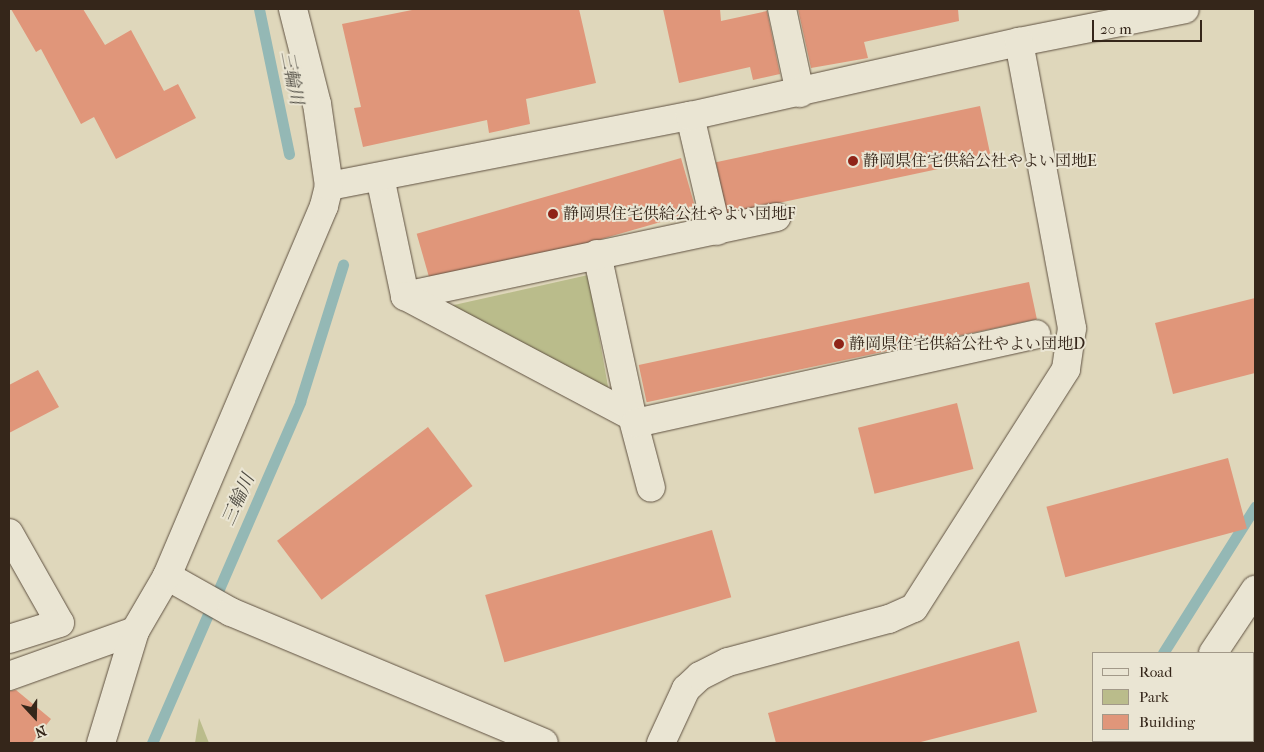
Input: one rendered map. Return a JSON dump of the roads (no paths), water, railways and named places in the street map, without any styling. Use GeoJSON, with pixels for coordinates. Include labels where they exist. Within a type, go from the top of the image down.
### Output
{"type":"FeatureCollection","features":[{"type":"Feature","properties":{"kind":"street"},"geometry":{"type":"LineString","coordinates":[[101,743],[135,631],[167,576],[309,246],[329,186],[318,104],[293,9]]}},
{"type":"Feature","properties":{"kind":"street"},"geometry":{"type":"LineString","coordinates":[[782,9],[800,92]]}},
{"type":"Feature","properties":{"kind":"street"},"geometry":{"type":"LineString","coordinates":[[329,186],[690,116],[1019,42],[1186,9]]}},
{"type":"Feature","properties":{"kind":"street"},"geometry":{"type":"LineString","coordinates":[[661,743],[686,689],[700,676],[728,662],[889,619],[914,608],[1066,369],[1072,328],[1019,42]]}},
{"type":"Feature","properties":{"kind":"street"},"geometry":{"type":"LineString","coordinates":[[690,116],[717,232]]}},
{"type":"Feature","properties":{"kind":"street"},"geometry":{"type":"LineString","coordinates":[[380,177],[405,296],[634,420],[1036,334]]}},
{"type":"Feature","properties":{"kind":"street"},"geometry":{"type":"LineString","coordinates":[[405,296],[597,254],[717,232],[777,217]]}},
{"type":"Feature","properties":{"kind":"street"},"geometry":{"type":"LineString","coordinates":[[597,254],[651,488]]}},
{"type":"Feature","properties":{"kind":"street"},"geometry":{"type":"LineString","coordinates":[[9,534],[60,623],[9,639]]}},
{"type":"Feature","properties":{"kind":"street"},"geometry":{"type":"LineString","coordinates":[[167,576],[232,612],[544,743]]}},
{"type":"Feature","properties":{"kind":"street"},"geometry":{"type":"LineString","coordinates":[[1214,652],[1255,590]]}},
{"type":"Feature","properties":{"kind":"street"},"geometry":{"type":"LineString","coordinates":[[9,676],[135,631]]}},
{"type":"Feature","properties":{"kind":"waterway","name":"三輪川"},"geometry":{"type":"LineString","coordinates":[[259,9],[289,154]]}},
{"type":"Feature","properties":{"kind":"waterway","name":"三輪川"},"geometry":{"type":"LineString","coordinates":[[152,743],[300,402],[343,265]]}},
{"type":"Feature","properties":{"kind":"waterway"},"geometry":{"type":"LineString","coordinates":[[1164,652],[1255,507]]}},
{"type":"Feature","properties":{"kind":"place","name":"静岡県住宅供給公社やよい団地E"},"geometry":{"type":"Point","coordinates":[853,161]}},
{"type":"Feature","properties":{"kind":"place","name":"静岡県住宅供給公社やよい団地F"},"geometry":{"type":"Point","coordinates":[553,214]}},
{"type":"Feature","properties":{"kind":"place","name":"静岡県住宅供給公社やよい団地D"},"geometry":{"type":"Point","coordinates":[839,344]}}]}
